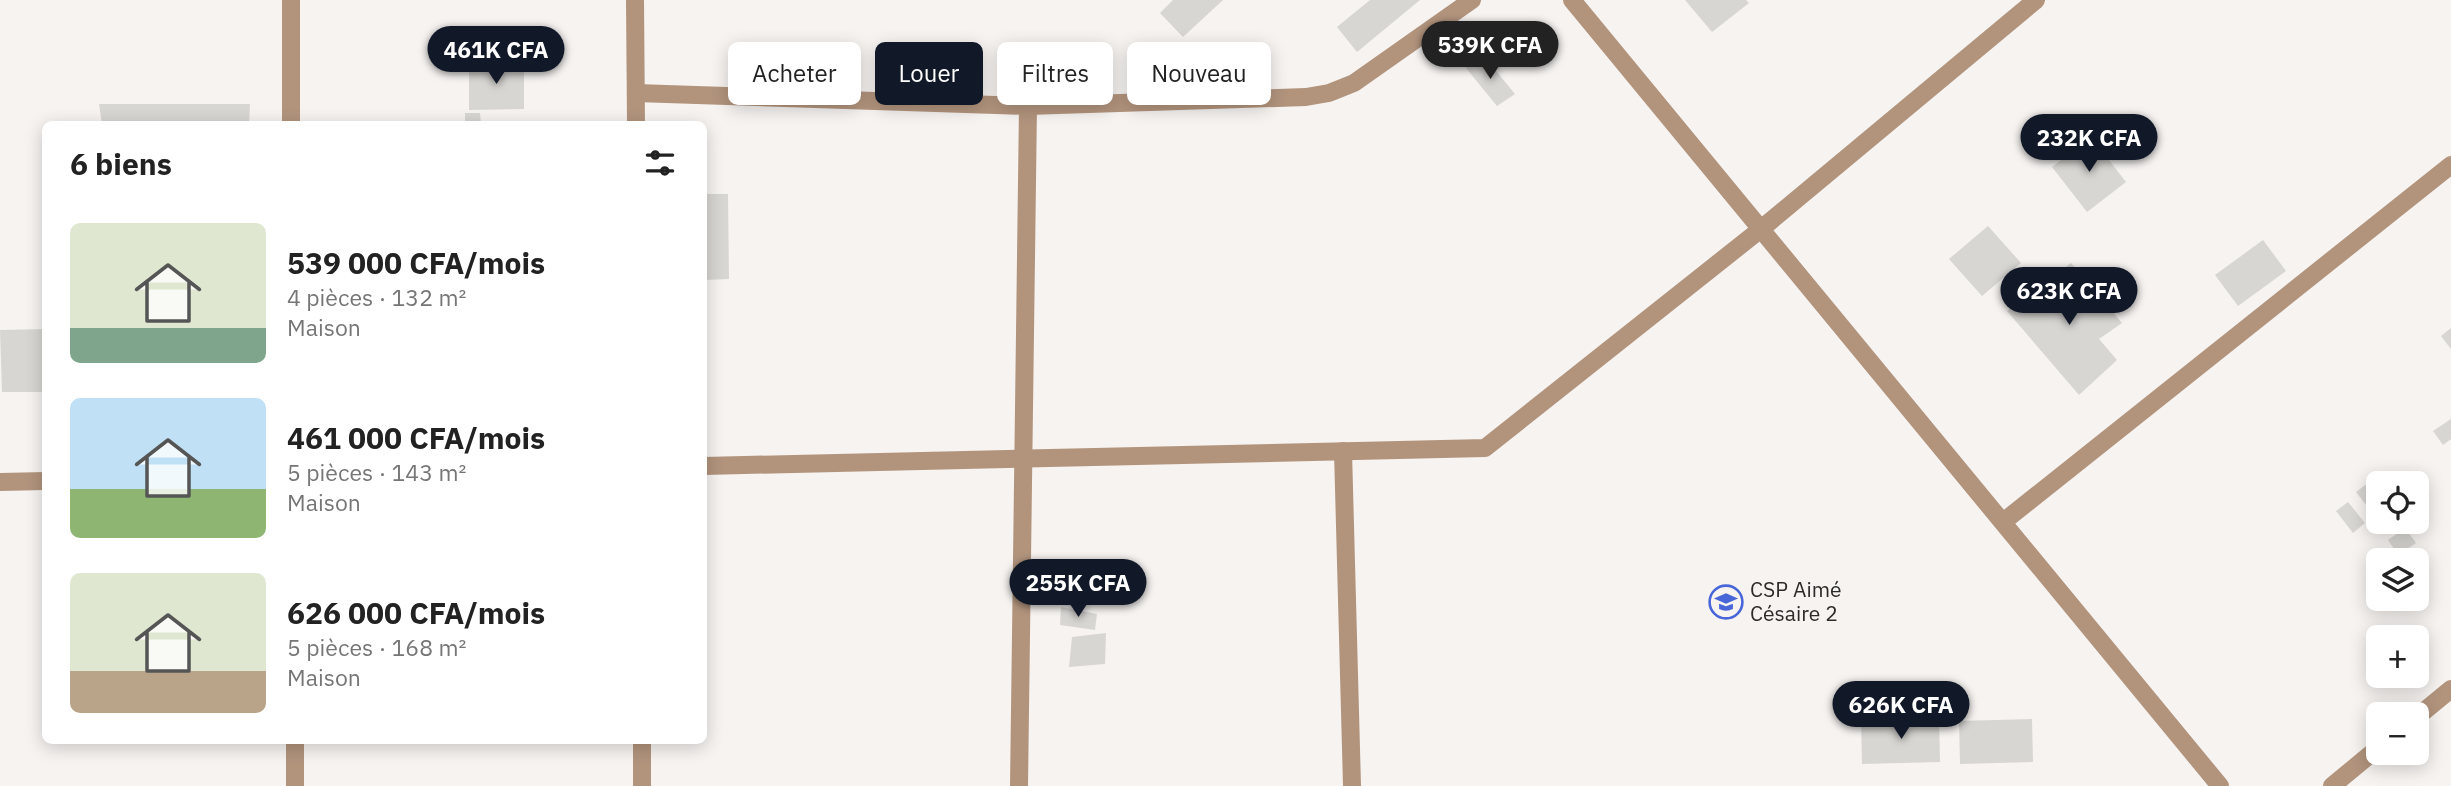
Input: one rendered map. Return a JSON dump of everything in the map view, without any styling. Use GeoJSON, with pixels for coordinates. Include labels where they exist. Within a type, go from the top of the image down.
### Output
{"type":"FeatureCollection","features":[{"type":"Feature","properties":{"kind":"street"},"geometry":{"type":"LineString","coordinates":[[291,0],[291,121]]}},
{"type":"Feature","properties":{"kind":"street"},"geometry":{"type":"LineString","coordinates":[[635,0],[636,121]]}},
{"type":"Feature","properties":{"kind":"street"},"geometry":{"type":"LineString","coordinates":[[636,93],[1027,106],[1306,97],[1329,93],[1354,83],[1472,0]]}},
{"type":"Feature","properties":{"kind":"street"},"geometry":{"type":"LineString","coordinates":[[1572,0],[2220,786]]}},
{"type":"Feature","properties":{"kind":"street"},"geometry":{"type":"LineString","coordinates":[[707,466],[1485,448],[1760,229],[2036,0]]}},
{"type":"Feature","properties":{"kind":"street"},"geometry":{"type":"LineString","coordinates":[[1019,786],[1027,106]]}},
{"type":"Feature","properties":{"kind":"street"},"geometry":{"type":"LineString","coordinates":[[2003,523],[2451,164]]}},
{"type":"Feature","properties":{"kind":"street"},"geometry":{"type":"LineString","coordinates":[[1343,451],[1352,786]]}},
{"type":"Feature","properties":{"kind":"street"},"geometry":{"type":"LineString","coordinates":[[0,482],[42,481]]}},
{"type":"Feature","properties":{"kind":"street"},"geometry":{"type":"LineString","coordinates":[[2429,707],[2451,689]]}},
{"type":"Feature","properties":{"kind":"street"},"geometry":{"type":"LineString","coordinates":[[295,744],[295,786]]}},
{"type":"Feature","properties":{"kind":"street"},"geometry":{"type":"LineString","coordinates":[[642,744],[642,786]]}},
{"type":"Feature","properties":{"kind":"street"},"geometry":{"type":"LineString","coordinates":[[2332,786],[2366,758]]}},
{"type":"Feature","properties":{"kind":"building"},"geometry":{"type":"Polygon","coordinates":[[[1173,0],[1223,0],[1183,37],[1160,13],[1173,0]]]}},
{"type":"Feature","properties":{"kind":"building"},"geometry":{"type":"Polygon","coordinates":[[[1370,0],[1420,0],[1357,52],[1337,27],[1370,0]]]}},
{"type":"Feature","properties":{"kind":"building"},"geometry":{"type":"Polygon","coordinates":[[[1685,0],[1746,0],[1749,3],[1712,32],[1685,0]]]}},
{"type":"Feature","properties":{"kind":"building"},"geometry":{"type":"Polygon","coordinates":[[[1483,55],[1515,94],[1497,106],[1466,68],[1483,55]]]}},
{"type":"Feature","properties":{"kind":"building"},"geometry":{"type":"Polygon","coordinates":[[[524,63],[524,109],[469,110],[469,64],[524,63]]]}},
{"type":"Feature","properties":{"kind":"building"},"geometry":{"type":"Polygon","coordinates":[[[99,104],[250,104],[249,121],[102,121],[99,104]]]}},
{"type":"Feature","properties":{"kind":"building"},"geometry":{"type":"Polygon","coordinates":[[[465,113],[480,113],[481,121],[465,121],[465,113]]]}},
{"type":"Feature","properties":{"kind":"building"},"geometry":{"type":"Polygon","coordinates":[[[2091,137],[2126,182],[2087,212],[2052,167],[2091,137]]]}},
{"type":"Feature","properties":{"kind":"building"},"geometry":{"type":"Polygon","coordinates":[[[707,194],[728,194],[729,279],[707,280],[707,194]]]}},
{"type":"Feature","properties":{"kind":"building"},"geometry":{"type":"Polygon","coordinates":[[[1988,226],[2021,263],[1982,296],[1949,259],[1988,226]]]}},
{"type":"Feature","properties":{"kind":"building"},"geometry":{"type":"Polygon","coordinates":[[[2263,240],[2286,271],[2238,306],[2215,275],[2263,240]]]}},
{"type":"Feature","properties":{"kind":"building"},"geometry":{"type":"Polygon","coordinates":[[[2071,263],[2122,323],[2099,339],[2117,360],[2079,395],[2007,311],[2071,263]]]}},
{"type":"Feature","properties":{"kind":"building"},"geometry":{"type":"Polygon","coordinates":[[[2451,328],[2451,349],[2441,336],[2451,328]]]}},
{"type":"Feature","properties":{"kind":"building"},"geometry":{"type":"Polygon","coordinates":[[[42,329],[42,392],[2,392],[0,330],[42,329]]]}},
{"type":"Feature","properties":{"kind":"building"},"geometry":{"type":"Polygon","coordinates":[[[2451,419],[2451,439],[2443,445],[2433,431],[2451,419]]]}},
{"type":"Feature","properties":{"kind":"building"},"geometry":{"type":"Polygon","coordinates":[[[2366,484],[2366,505],[2356,492],[2366,484]]]}},
{"type":"Feature","properties":{"kind":"building"},"geometry":{"type":"Polygon","coordinates":[[[2348,502],[2365,523],[2353,533],[2336,511],[2348,502]]]}},
{"type":"Feature","properties":{"kind":"building"},"geometry":{"type":"Polygon","coordinates":[[[2396,534],[2409,534],[2416,543],[2408,548],[2393,548],[2388,540],[2396,534]]]}},
{"type":"Feature","properties":{"kind":"building"},"geometry":{"type":"Polygon","coordinates":[[[1061,607],[1097,614],[1095,630],[1060,625],[1061,607]]]}},
{"type":"Feature","properties":{"kind":"building"},"geometry":{"type":"Polygon","coordinates":[[[1106,633],[1105,664],[1069,667],[1072,637],[1106,633]]]}},
{"type":"Feature","properties":{"kind":"building"},"geometry":{"type":"Polygon","coordinates":[[[1939,717],[1940,762],[1862,764],[1861,720],[1939,717]]]}},
{"type":"Feature","properties":{"kind":"building"},"geometry":{"type":"Polygon","coordinates":[[[2032,719],[2033,762],[1960,764],[1959,721],[2032,719]]]}},
{"type":"Feature","properties":{"kind":"place","name":"CSP Aimé Césaire 2"},"geometry":{"type":"Point","coordinates":[1726,602]}}]}
